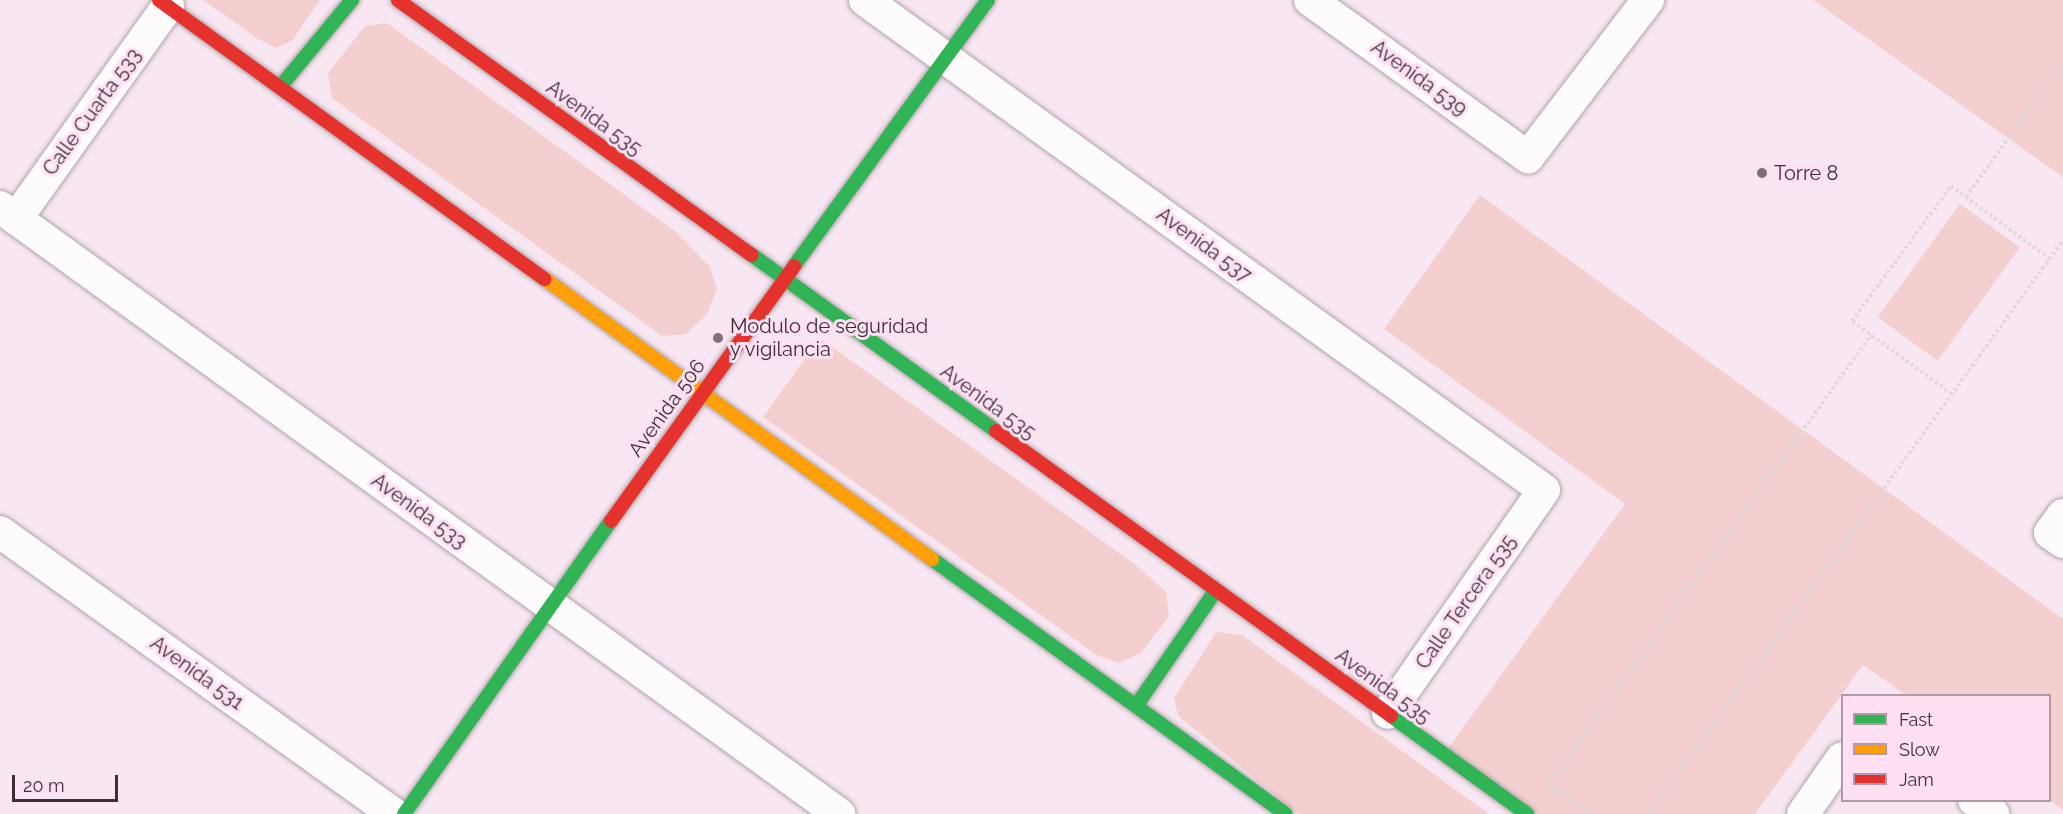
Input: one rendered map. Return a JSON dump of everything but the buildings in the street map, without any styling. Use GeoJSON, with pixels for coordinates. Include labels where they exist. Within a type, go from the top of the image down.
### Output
{"type":"FeatureCollection","features":[{"type":"Feature","properties":{"kind":"street"},"geometry":{"type":"LineString","coordinates":[[280,87],[352,0]]}},
{"type":"Feature","properties":{"kind":"street","name":"Avenida 535"},"geometry":{"type":"LineString","coordinates":[[398,0],[1527,814]]}},
{"type":"Feature","properties":{"kind":"street","name":"Avenida 537"},"geometry":{"type":"LineString","coordinates":[[865,0],[1544,490]]}},
{"type":"Feature","properties":{"kind":"street","name":"Avenida 506"},"geometry":{"type":"LineString","coordinates":[[404,814],[702,392],[988,0]]}},
{"type":"Feature","properties":{"kind":"street","name":"Avenida 539"},"geometry":{"type":"LineString","coordinates":[[1310,0],[1528,157],[1648,0]]}},
{"type":"Feature","properties":{"kind":"street"},"geometry":{"type":"LineString","coordinates":[[164,3],[1286,814]]}},
{"type":"Feature","properties":{"kind":"street","name":"Calle Cuarta 533"},"geometry":{"type":"LineString","coordinates":[[8,213],[164,3]]}},
{"type":"Feature","properties":{"kind":"street","name":"Avenida 533"},"geometry":{"type":"LineString","coordinates":[[8,213],[839,814]]}},
{"type":"Feature","properties":{"kind":"street","name":"Calle Tercera 535"},"geometry":{"type":"LineString","coordinates":[[1388,713],[1544,490]]}},
{"type":"Feature","properties":{"kind":"street","name":"Avenida 531"},"geometry":{"type":"LineString","coordinates":[[0,532],[394,814]]}},
{"type":"Feature","properties":{"kind":"street"},"geometry":{"type":"LineString","coordinates":[[1136,706],[1216,590]]}},
{"type":"Feature","properties":{"kind":"street"},"geometry":{"type":"LineString","coordinates":[[1803,814],[1841,759]]}},
{"type":"Feature","properties":{"kind":"street"},"geometry":{"type":"LineString","coordinates":[[1975,802],[1993,814]]}},
{"type":"Feature","properties":{"kind":"path"},"geometry":{"type":"LineString","coordinates":[[1966,197],[2063,62]]}},
{"type":"Feature","properties":{"kind":"path"},"geometry":{"type":"LineString","coordinates":[[1952,394],[1852,321],[1950,186],[2050,259]]}},
{"type":"Feature","properties":{"kind":"path"},"geometry":{"type":"LineString","coordinates":[[1649,814],[2063,240]]}},
{"type":"Feature","properties":{"kind":"path"},"geometry":{"type":"LineString","coordinates":[[1549,784],[1871,335]]}},
{"type":"Feature","properties":{"kind":"shaded area"},"geometry":{"type":"Polygon","coordinates":[[[203,0],[320,0],[292,41],[276,48],[258,39],[203,0]]]}},
{"type":"Feature","properties":{"kind":"shaded area"},"geometry":{"type":"Polygon","coordinates":[[[1813,0],[2063,0],[2063,177],[1813,0]]]}},
{"type":"Feature","properties":{"kind":"shaded area"},"geometry":{"type":"Polygon","coordinates":[[[387,23],[676,232],[710,267],[717,289],[707,314],[686,334],[662,336],[332,98],[328,73],[365,26],[387,23]]]}},
{"type":"Feature","properties":{"kind":"shaded area"},"geometry":{"type":"Polygon","coordinates":[[[1480,195],[2063,619],[2063,810],[2051,801],[2051,694],[1905,694],[1863,665],[1755,814],[1527,814],[1444,754],[1625,504],[1384,329],[1480,195]]]}},
{"type":"Feature","properties":{"kind":"shaded area"},"geometry":{"type":"Polygon","coordinates":[[[1960,204],[2020,247],[1938,361],[1878,317],[1960,204]]]}},
{"type":"Feature","properties":{"kind":"shaded area"},"geometry":{"type":"Polygon","coordinates":[[[820,338],[1136,565],[1166,592],[1169,616],[1141,653],[1119,663],[1098,656],[763,417],[820,338]]]}},
{"type":"Feature","properties":{"kind":"shaded area"},"geometry":{"type":"Polygon","coordinates":[[[1216,632],[1242,635],[1489,814],[1299,814],[1178,716],[1174,698],[1216,632]]]}},
{"type":"Feature","properties":{"kind":"traffic: fast"},"geometry":{"type":"LineString","coordinates":[[280,87],[352,0]]}},
{"type":"Feature","properties":{"kind":"traffic: fast"},"geometry":{"type":"LineString","coordinates":[[794,266],[988,0]]}},
{"type":"Feature","properties":{"kind":"traffic: fast"},"geometry":{"type":"LineString","coordinates":[[752,255],[996,431]]}},
{"type":"Feature","properties":{"kind":"traffic: fast"},"geometry":{"type":"LineString","coordinates":[[404,814],[611,521]]}},
{"type":"Feature","properties":{"kind":"traffic: fast"},"geometry":{"type":"LineString","coordinates":[[932,559],[1286,814]]}},
{"type":"Feature","properties":{"kind":"traffic: fast"},"geometry":{"type":"LineString","coordinates":[[1136,706],[1216,590]]}},
{"type":"Feature","properties":{"kind":"traffic: fast"},"geometry":{"type":"LineString","coordinates":[[1391,716],[1527,814]]}},
{"type":"Feature","properties":{"kind":"traffic: slow"},"geometry":{"type":"LineString","coordinates":[[545,279],[932,559]]}},
{"type":"Feature","properties":{"kind":"traffic: jam"},"geometry":{"type":"LineString","coordinates":[[159,0],[545,279]]}},
{"type":"Feature","properties":{"kind":"traffic: jam"},"geometry":{"type":"LineString","coordinates":[[398,0],[752,255]]}},
{"type":"Feature","properties":{"kind":"traffic: jam"},"geometry":{"type":"LineString","coordinates":[[611,521],[794,266]]}},
{"type":"Feature","properties":{"kind":"traffic: jam"},"geometry":{"type":"LineString","coordinates":[[996,431],[1391,716]]}},
{"type":"Feature","properties":{"kind":"place","name":"Torre 8"},"geometry":{"type":"Point","coordinates":[1762,173]}},
{"type":"Feature","properties":{"kind":"place","name":"Modulo de seguridad y vigilancia"},"geometry":{"type":"Point","coordinates":[718,338]}}]}
